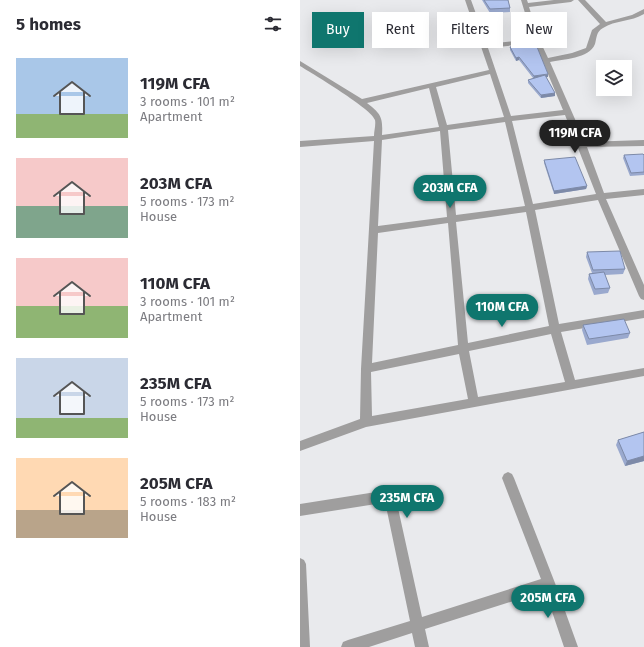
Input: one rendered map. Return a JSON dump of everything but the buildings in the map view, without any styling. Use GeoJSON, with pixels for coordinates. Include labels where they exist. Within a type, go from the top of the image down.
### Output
{"type":"FeatureCollection","features":[{"type":"Feature","properties":{"kind":"street"},"geometry":{"type":"LineString","coordinates":[[468,0],[472,12]]}},
{"type":"Feature","properties":{"kind":"street"},"geometry":{"type":"LineString","coordinates":[[528,12],[525,2],[571,0]]}},
{"type":"Feature","properties":{"kind":"street"},"geometry":{"type":"LineString","coordinates":[[581,0],[604,24]]}},
{"type":"Feature","properties":{"kind":"street"},"geometry":{"type":"LineString","coordinates":[[546,61],[581,53],[587,50],[592,44],[592,35],[595,29],[604,24],[631,18],[644,11]]}},
{"type":"Feature","properties":{"kind":"street"},"geometry":{"type":"LineString","coordinates":[[485,48],[508,119],[530,208],[555,329],[572,386]]}},
{"type":"Feature","properties":{"kind":"street"},"geometry":{"type":"LineString","coordinates":[[540,48],[582,145],[609,218],[644,296]]}},
{"type":"Feature","properties":{"kind":"street"},"geometry":{"type":"LineString","coordinates":[[300,63],[361,102],[374,112],[379,120],[366,369],[366,422]]}},
{"type":"Feature","properties":{"kind":"street"},"geometry":{"type":"LineString","coordinates":[[361,102],[493,71]]}},
{"type":"Feature","properties":{"kind":"street"},"geometry":{"type":"LineString","coordinates":[[432,85],[444,129],[463,348],[474,402]]}},
{"type":"Feature","properties":{"kind":"street"},"geometry":{"type":"LineString","coordinates":[[300,144],[378,138],[568,112]]}},
{"type":"Feature","properties":{"kind":"street"},"geometry":{"type":"LineString","coordinates":[[582,145],[644,143]]}},
{"type":"Feature","properties":{"kind":"street"},"geometry":{"type":"LineString","coordinates":[[374,230],[530,208],[602,196],[644,192]]}},
{"type":"Feature","properties":{"kind":"street"},"geometry":{"type":"LineString","coordinates":[[366,369],[555,329],[644,314]]}},
{"type":"Feature","properties":{"kind":"street"},"geometry":{"type":"LineString","coordinates":[[300,446],[366,422],[644,372]]}},
{"type":"Feature","properties":{"kind":"street"},"geometry":{"type":"LineString","coordinates":[[508,478],[550,582],[570,647]]}},
{"type":"Feature","properties":{"kind":"street"},"geometry":{"type":"LineString","coordinates":[[300,510],[376,498],[386,501],[392,508],[422,647]]}},
{"type":"Feature","properties":{"kind":"street"},"geometry":{"type":"LineString","coordinates":[[300,564],[303,647]]}},
{"type":"Feature","properties":{"kind":"street"},"geometry":{"type":"LineString","coordinates":[[348,647],[550,582]]}}]}
